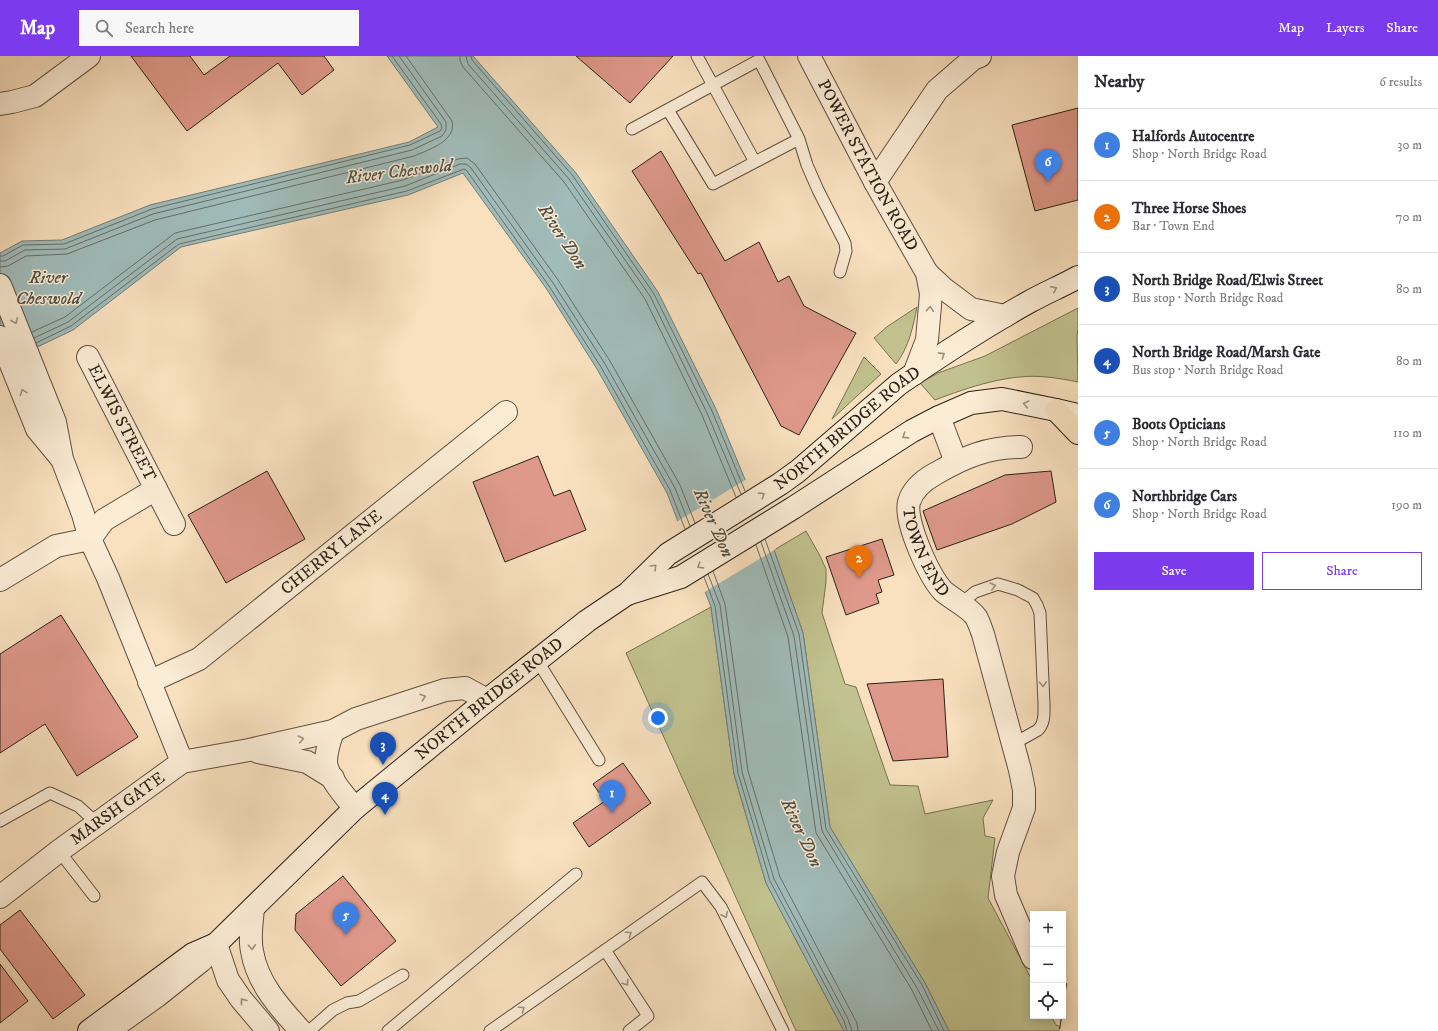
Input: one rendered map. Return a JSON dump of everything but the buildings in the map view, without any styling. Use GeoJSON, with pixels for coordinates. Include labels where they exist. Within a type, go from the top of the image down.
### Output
{"type":"FeatureCollection","features":[{"type":"Feature","properties":{"kind":"highway"},"geometry":{"type":"LineString","coordinates":[[1056,410],[1078,433]]}},
{"type":"Feature","properties":{"kind":"highway"},"geometry":{"type":"LineString","coordinates":[[1071,1031],[1078,985]]}},
{"type":"Feature","properties":{"kind":"street"},"geometry":{"type":"LineString","coordinates":[[0,104],[35,96],[89,56]]}},
{"type":"Feature","properties":{"kind":"street","name":"POWER STATION ROAD"},"geometry":{"type":"LineString","coordinates":[[809,56],[875,182],[926,273],[931,294],[927,340],[914,374]]}},
{"type":"Feature","properties":{"kind":"street"},"geometry":{"type":"LineString","coordinates":[[875,182],[937,90],[973,59],[980,56]]}},
{"type":"Feature","properties":{"kind":"street","name":"POWER STATION ROAD"},"geometry":{"type":"LineString","coordinates":[[926,273],[971,309],[1005,316]]}},
{"type":"Feature","properties":{"kind":"street","name":"NORTH BRIDGE ROAD"},"geometry":{"type":"LineString","coordinates":[[108,1031],[157,996],[201,961],[216,944],[355,808],[537,660],[587,621],[626,594],[668,554],[780,484],[804,466],[899,384],[1005,316],[1078,277]]}},
{"type":"Feature","properties":{"kind":"street"},"geometry":{"type":"LineString","coordinates":[[0,285],[46,425]]}},
{"type":"Feature","properties":{"kind":"street"},"geometry":{"type":"LineString","coordinates":[[0,337],[62,459],[83,514],[90,539],[108,578],[182,762]]}},
{"type":"Feature","properties":{"kind":"street","name":"ELWIS STREET"},"geometry":{"type":"LineString","coordinates":[[88,357],[174,524]]}},
{"type":"Feature","properties":{"kind":"street","name":"NORTH BRIDGE ROAD"},"geometry":{"type":"LineString","coordinates":[[626,594],[681,577],[793,508],[912,431],[971,403],[1002,399],[1078,415]]}},
{"type":"Feature","properties":{"kind":"street","name":"CHERRY LANE"},"geometry":{"type":"LineString","coordinates":[[149,682],[199,659],[506,412]]}},
{"type":"Feature","properties":{"kind":"street"},"geometry":{"type":"LineString","coordinates":[[939,417],[956,462]]}},
{"type":"Feature","properties":{"kind":"street","name":"TOWN END"},"geometry":{"type":"LineString","coordinates":[[1021,447],[994,449],[975,454],[956,462],[930,477],[920,485],[911,496],[908,506],[908,516],[921,553],[931,573],[943,591],[976,617],[983,634],[1024,790],[1024,808],[1008,852],[1003,876],[1006,895],[1030,951]]}},
{"type":"Feature","properties":{"kind":"street","name":"ELWIS STREET"},"geometry":{"type":"LineString","coordinates":[[90,539],[104,520],[156,489]]}},
{"type":"Feature","properties":{"kind":"street"},"geometry":{"type":"LineString","coordinates":[[0,580],[56,546],[90,539]]}},
{"type":"Feature","properties":{"kind":"street","name":"MARSH GATE"},"geometry":{"type":"LineString","coordinates":[[0,897],[59,851],[182,762],[249,750],[333,732],[356,719],[445,690],[465,688],[487,700]]}},
{"type":"Feature","properties":{"kind":"street","name":"MARSH GATE"},"geometry":{"type":"LineString","coordinates":[[333,732],[327,748],[326,764],[332,778],[355,808]]}},
{"type":"Feature","properties":{"kind":"street","name":"MARSH GATE"},"geometry":{"type":"LineString","coordinates":[[249,750],[307,762],[332,778]]}},
{"type":"Feature","properties":{"kind":"street"},"geometry":{"type":"LineString","coordinates":[[253,908],[251,950],[254,963],[274,1002],[293,1026]]}},
{"type":"Feature","properties":{"kind":"street"},"geometry":{"type":"LineString","coordinates":[[216,944],[228,980],[241,999],[268,1031]]}},
{"type":"Feature","properties":{"kind":"street","name":"NORTH BRIDGE ROAD"},"geometry":{"type":"LineString","coordinates":[[89,1031],[193,954],[216,944]]}},
{"type":"Feature","properties":{"kind":"lane"},"geometry":{"type":"LineString","coordinates":[[697,56],[714,84],[755,162]]}},
{"type":"Feature","properties":{"kind":"lane"},"geometry":{"type":"LineString","coordinates":[[632,129],[762,57],[799,139],[807,165],[818,190],[845,243],[846,251],[840,272]]}},
{"type":"Feature","properties":{"kind":"lane"},"geometry":{"type":"LineString","coordinates":[[668,110],[713,184],[799,139]]}},
{"type":"Feature","properties":{"kind":"lane","name":"TOWN END"},"geometry":{"type":"LineString","coordinates":[[960,604],[975,592],[998,584],[1018,590],[1033,598],[1037,605],[1040,614],[1044,718],[1041,727],[1038,730],[1013,744]]}},
{"type":"Feature","properties":{"kind":"lane"},"geometry":{"type":"LineString","coordinates":[[537,660],[599,760]]}},
{"type":"Feature","properties":{"kind":"lane"},"geometry":{"type":"LineString","coordinates":[[0,821],[50,793],[78,806],[97,823]]}},
{"type":"Feature","properties":{"kind":"lane"},"geometry":{"type":"LineString","coordinates":[[59,851],[94,896]]}},
{"type":"Feature","properties":{"kind":"lane"},"geometry":{"type":"LineString","coordinates":[[388,1031],[576,874]]}},
{"type":"Feature","properties":{"kind":"lane"},"geometry":{"type":"LineString","coordinates":[[490,1031],[702,882],[721,907],[783,1031]]}},
{"type":"Feature","properties":{"kind":"lane"},"geometry":{"type":"LineString","coordinates":[[605,950],[648,1016],[629,1031]]}},
{"type":"Feature","properties":{"kind":"lane"},"geometry":{"type":"LineString","coordinates":[[309,1031],[333,1010],[347,1003],[359,1001],[403,975]]}},
{"type":"Feature","properties":{"kind":"green space"},"geometry":{"type":"Polygon","coordinates":[[[917,307],[907,344],[896,364],[874,338],[888,326],[917,307]]]}},
{"type":"Feature","properties":{"kind":"green space"},"geometry":{"type":"Polygon","coordinates":[[[1078,308],[1078,382],[1047,377],[1019,377],[990,382],[935,400],[920,383],[938,373],[985,356],[1078,308]]]}},
{"type":"Feature","properties":{"kind":"green space"},"geometry":{"type":"Polygon","coordinates":[[[864,357],[881,374],[832,419],[864,357]]]}},
{"type":"Feature","properties":{"kind":"green space"},"geometry":{"type":"Polygon","coordinates":[[[806,531],[819,554],[826,569],[822,613],[845,684],[856,687],[890,785],[918,786],[925,814],[993,800],[983,818],[985,836],[995,838],[988,898],[1030,976],[1030,1019],[1053,1019],[1056,1025],[1069,1031],[949,1031],[925,983],[830,827],[803,633],[774,550],[806,531]]]}},
{"type":"Feature","properties":{"kind":"green space"},"geometry":{"type":"Polygon","coordinates":[[[711,607],[734,774],[766,883],[844,1031],[796,1031],[626,653],[711,607]]]}},
{"type":"Feature","properties":{"kind":"water"},"geometry":{"type":"Polygon","coordinates":[[[387,56],[473,56],[576,173],[658,292],[716,409],[774,550],[803,633],[830,827],[925,983],[949,1031],[844,1031],[766,883],[734,774],[711,607],[667,493],[597,369],[546,288],[463,173],[408,195],[181,247],[73,330],[33,349],[0,359],[0,253],[22,241],[62,240],[150,205],[409,142],[438,127],[387,56]]]}},
{"type":"Feature","properties":{"kind":"pier"},"geometry":{"type":"Polygon","coordinates":[[[747,479],[776,549],[703,593],[676,522],[747,479]]]}},
{"type":"Feature","properties":{"kind":"place","name":"Northbridge Cars"},"geometry":{"type":"Point","coordinates":[1048,182]}},
{"type":"Feature","properties":{"kind":"place","name":"Three Horse Shoes"},"geometry":{"type":"Point","coordinates":[859,578]}},
{"type":"Feature","properties":{"kind":"place","name":"North Bridge Road/Elwis Street"},"geometry":{"type":"Point","coordinates":[383,765]}},
{"type":"Feature","properties":{"kind":"place","name":"Halfords Autocentre"},"geometry":{"type":"Point","coordinates":[612,813]}},
{"type":"Feature","properties":{"kind":"place","name":"North Bridge Road/Marsh Gate"},"geometry":{"type":"Point","coordinates":[385,815]}},
{"type":"Feature","properties":{"kind":"place","name":"Boots Opticians"},"geometry":{"type":"Point","coordinates":[346,935]}},
{"type":"Feature","properties":{"kind":"water label","name":"River Cheswold"},"geometry":{"type":"Point","coordinates":[399,172]}},
{"type":"Feature","properties":{"kind":"water label","name":"River Don"},"geometry":{"type":"Point","coordinates":[562,237]}},
{"type":"Feature","properties":{"kind":"water label","name":"River Cheswold"},"geometry":{"type":"Point","coordinates":[48,288]}},
{"type":"Feature","properties":{"kind":"water label","name":"River Don"},"geometry":{"type":"Point","coordinates":[713,523]}},
{"type":"Feature","properties":{"kind":"water label","name":"River Don"},"geometry":{"type":"Point","coordinates":[801,833]}}]}
